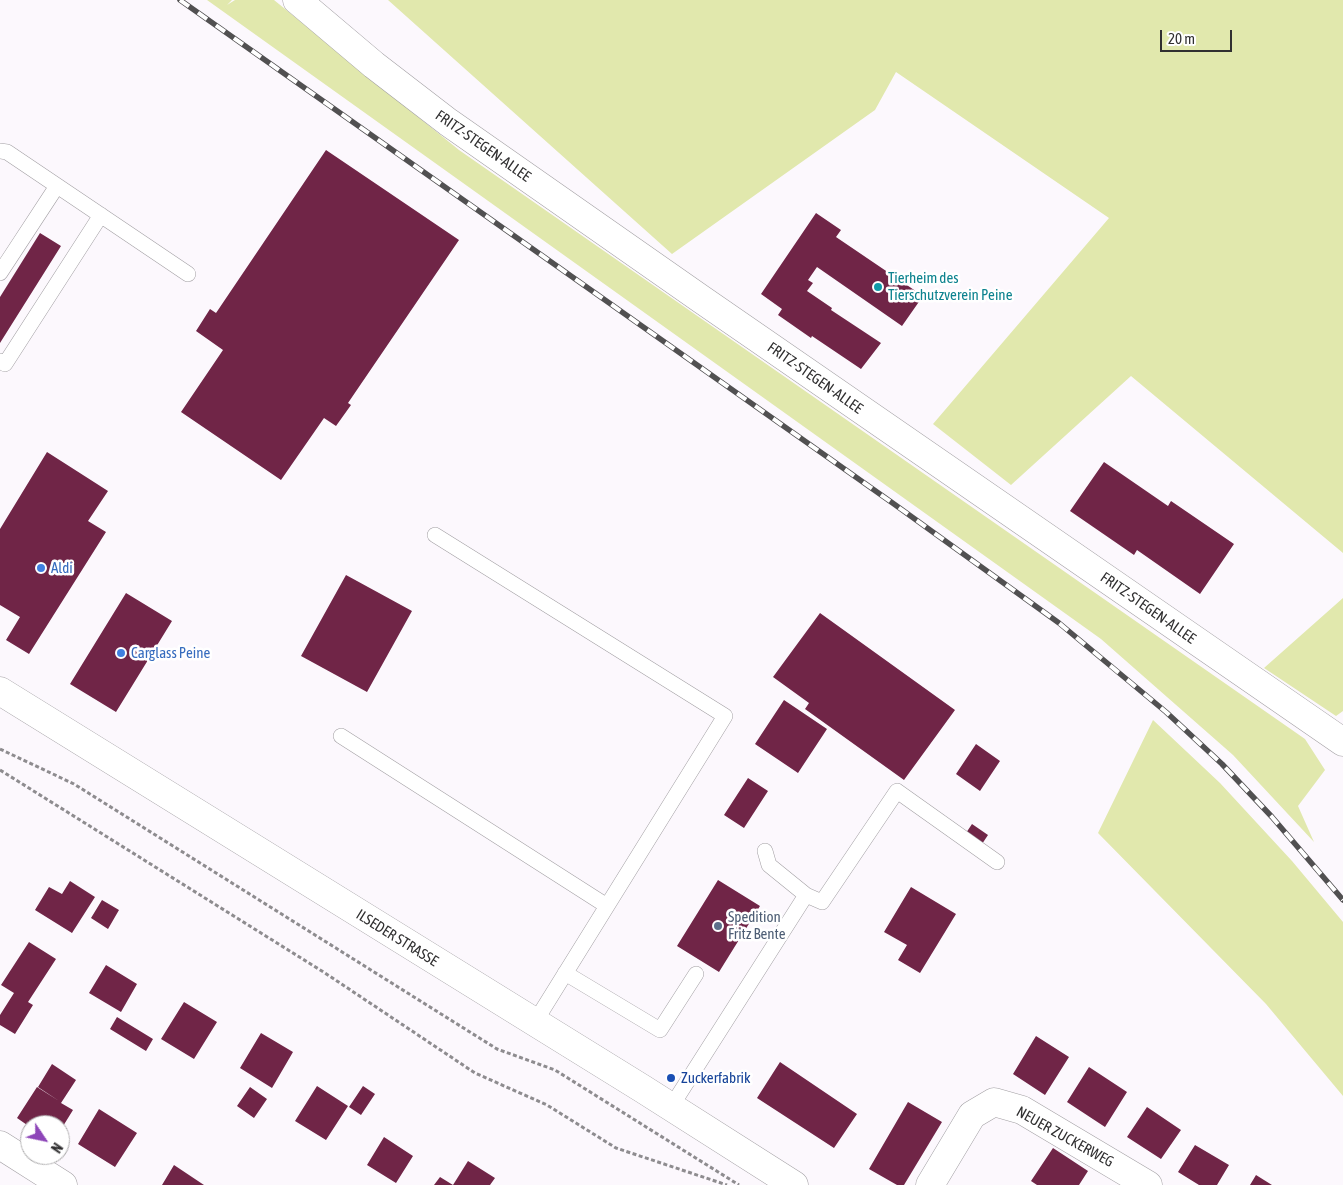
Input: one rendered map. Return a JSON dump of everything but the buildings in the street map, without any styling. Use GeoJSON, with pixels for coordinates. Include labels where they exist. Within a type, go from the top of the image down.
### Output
{"type":"FeatureCollection","features":[{"type":"Feature","properties":{"kind":"street","name":"FRITZ-STEGEN-ALLEE"},"geometry":{"type":"LineString","coordinates":[[297,0],[374,65],[448,122],[1343,742]]}},
{"type":"Feature","properties":{"kind":"street","name":"ILSEDER STRASSE"},"geometry":{"type":"LineString","coordinates":[[0,691],[535,1022],[794,1185]]}},
{"type":"Feature","properties":{"kind":"street","name":"NEUER ZUCKERWEG"},"geometry":{"type":"LineString","coordinates":[[930,1185],[972,1114],[994,1102],[1022,1110],[1148,1185]]}},
{"type":"Feature","properties":{"kind":"street"},"geometry":{"type":"LineString","coordinates":[[3,1153],[63,1185]]}},
{"type":"Feature","properties":{"kind":"lane"},"geometry":{"type":"LineString","coordinates":[[0,151],[7,152],[188,274]]}},
{"type":"Feature","properties":{"kind":"lane"},"geometry":{"type":"LineString","coordinates":[[0,273],[57,186]]}},
{"type":"Feature","properties":{"kind":"lane"},"geometry":{"type":"LineString","coordinates":[[0,361],[5,364],[101,215]]}},
{"type":"Feature","properties":{"kind":"lane"},"geometry":{"type":"LineString","coordinates":[[435,535],[725,716],[535,1022]]}},
{"type":"Feature","properties":{"kind":"lane"},"geometry":{"type":"LineString","coordinates":[[341,736],[607,906]]}},
{"type":"Feature","properties":{"kind":"lane"},"geometry":{"type":"LineString","coordinates":[[765,852],[770,865],[806,895],[822,902],[897,791],[997,862]]}},
{"type":"Feature","properties":{"kind":"lane"},"geometry":{"type":"LineString","coordinates":[[671,1107],[806,895]]}},
{"type":"Feature","properties":{"kind":"lane"},"geometry":{"type":"LineString","coordinates":[[565,973],[660,1030],[696,974]]}},
{"type":"Feature","properties":{"kind":"path"},"geometry":{"type":"LineString","coordinates":[[0,749],[74,784],[498,1049],[555,1070],[739,1185]]}},
{"type":"Feature","properties":{"kind":"path"},"geometry":{"type":"LineString","coordinates":[[0,770],[325,972],[475,1073],[547,1105],[616,1148],[727,1185]]}},
{"type":"Feature","properties":{"kind":"green space"},"geometry":{"type":"Polygon","coordinates":[[[207,0],[232,0],[227,5],[235,0],[274,0],[459,150],[1305,739],[1325,770],[1298,806],[1314,842],[1233,755],[1101,639],[207,0]]]}},
{"type":"Feature","properties":{"kind":"green space"},"geometry":{"type":"Polygon","coordinates":[[[388,0],[1343,0],[1343,553],[1131,376],[1011,485],[933,424],[1109,218],[896,72],[875,110],[672,254],[388,0]]]}},
{"type":"Feature","properties":{"kind":"green space"},"geometry":{"type":"Polygon","coordinates":[[[1343,598],[1343,711],[1336,716],[1264,668],[1343,598]]]}},
{"type":"Feature","properties":{"kind":"green space"},"geometry":{"type":"Polygon","coordinates":[[[1153,720],[1220,783],[1292,861],[1343,922],[1343,1096],[1266,1004],[1098,833],[1153,720]]]}},
{"type":"Feature","properties":{"kind":"railway"},"geometry":{"type":"LineString","coordinates":[[180,0],[894,504],[1059,623],[1166,712],[1222,764],[1272,817],[1343,900]]}},
{"type":"Feature","properties":{"kind":"place","name":"Tierheim des Tierschutzverein Peine"},"geometry":{"type":"Point","coordinates":[878,287]}},
{"type":"Feature","properties":{"kind":"place","name":"Aldi"},"geometry":{"type":"Point","coordinates":[41,568]}},
{"type":"Feature","properties":{"kind":"place","name":"Carglass Peine"},"geometry":{"type":"Point","coordinates":[121,653]}},
{"type":"Feature","properties":{"kind":"place","name":"Spedition Fritz Bente"},"geometry":{"type":"Point","coordinates":[718,926]}},
{"type":"Feature","properties":{"kind":"place","name":"Zuckerfabrik"},"geometry":{"type":"Point","coordinates":[671,1078]}}]}
